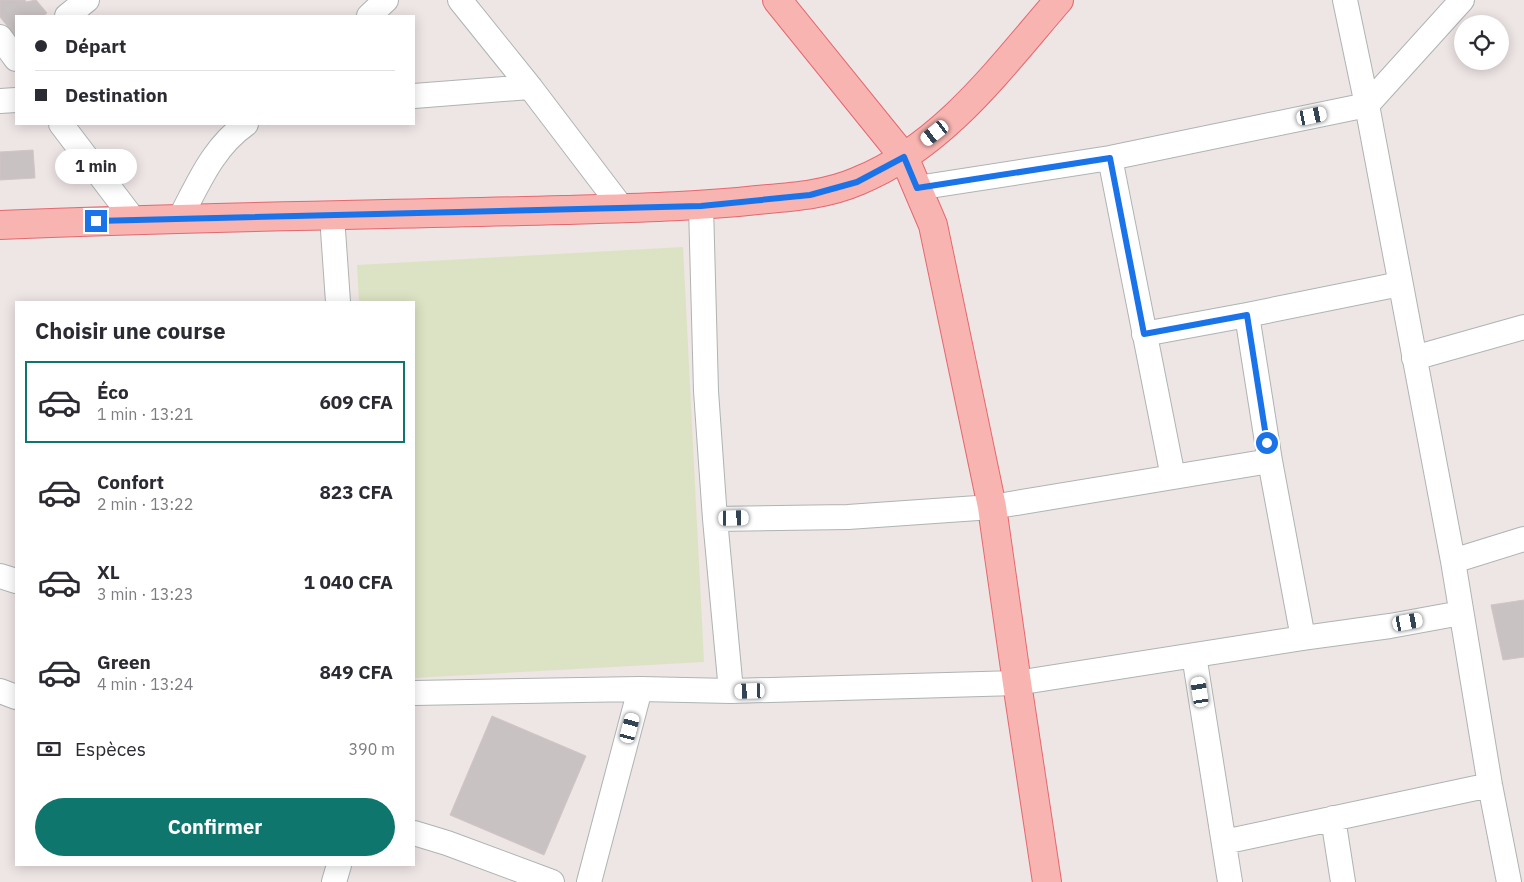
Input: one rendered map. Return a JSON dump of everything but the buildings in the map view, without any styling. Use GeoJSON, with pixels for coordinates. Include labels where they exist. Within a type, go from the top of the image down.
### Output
{"type":"FeatureCollection","features":[{"type":"Feature","properties":{"kind":"main road"},"geometry":{"type":"LineString","coordinates":[[777,0],[904,157],[933,225],[992,507],[1016,683],[1048,882]]}},
{"type":"Feature","properties":{"kind":"main road"},"geometry":{"type":"LineString","coordinates":[[0,225],[180,218],[332,216],[701,206],[810,195],[857,182],[904,157],[951,121],[985,86],[1059,0]]}},
{"type":"Feature","properties":{"kind":"street"},"geometry":{"type":"LineString","coordinates":[[68,15],[87,0]]}},
{"type":"Feature","properties":{"kind":"street"},"geometry":{"type":"LineString","coordinates":[[370,15],[386,0]]}},
{"type":"Feature","properties":{"kind":"street"},"geometry":{"type":"LineString","coordinates":[[460,0],[530,87],[622,208]]}},
{"type":"Feature","properties":{"kind":"street"},"geometry":{"type":"LineString","coordinates":[[1345,0],[1367,105],[1453,561],[1490,785],[1509,882]]}},
{"type":"Feature","properties":{"kind":"street"},"geometry":{"type":"LineString","coordinates":[[917,188],[1110,158],[1367,105],[1462,0]]}},
{"type":"Feature","properties":{"kind":"street"},"geometry":{"type":"LineString","coordinates":[[0,37],[15,58]]}},
{"type":"Feature","properties":{"kind":"street"},"geometry":{"type":"LineString","coordinates":[[415,96],[530,87]]}},
{"type":"Feature","properties":{"kind":"street"},"geometry":{"type":"LineString","coordinates":[[0,101],[15,100]]}},
{"type":"Feature","properties":{"kind":"street"},"geometry":{"type":"LineString","coordinates":[[62,125],[134,220]]}},
{"type":"Feature","properties":{"kind":"street"},"geometry":{"type":"LineString","coordinates":[[180,218],[208,165],[222,145],[245,125]]}},
{"type":"Feature","properties":{"kind":"street"},"geometry":{"type":"LineString","coordinates":[[1110,158],[1173,477]]}},
{"type":"Feature","properties":{"kind":"street"},"geometry":{"type":"LineString","coordinates":[[701,206],[706,391],[715,519],[731,691]]}},
{"type":"Feature","properties":{"kind":"street"},"geometry":{"type":"LineString","coordinates":[[332,216],[338,301]]}},
{"type":"Feature","properties":{"kind":"street"},"geometry":{"type":"LineString","coordinates":[[1144,334],[1400,284]]}},
{"type":"Feature","properties":{"kind":"street"},"geometry":{"type":"LineString","coordinates":[[1247,315],[1270,461],[1303,638]]}},
{"type":"Feature","properties":{"kind":"street"},"geometry":{"type":"LineString","coordinates":[[1414,358],[1524,328]]}},
{"type":"Feature","properties":{"kind":"street"},"geometry":{"type":"LineString","coordinates":[[715,519],[848,517],[992,507],[1270,461]]}},
{"type":"Feature","properties":{"kind":"street"},"geometry":{"type":"LineString","coordinates":[[1453,561],[1524,539]]}},
{"type":"Feature","properties":{"kind":"street"},"geometry":{"type":"LineString","coordinates":[[0,576],[15,581]]}},
{"type":"Feature","properties":{"kind":"street"},"geometry":{"type":"LineString","coordinates":[[415,693],[640,689],[731,691],[1016,683],[1390,626],[1461,613]]}},
{"type":"Feature","properties":{"kind":"street"},"geometry":{"type":"LineString","coordinates":[[1194,655],[1230,882]]}},
{"type":"Feature","properties":{"kind":"street"},"geometry":{"type":"LineString","coordinates":[[589,882],[640,689]]}},
{"type":"Feature","properties":{"kind":"street"},"geometry":{"type":"LineString","coordinates":[[0,691],[15,697]]}},
{"type":"Feature","properties":{"kind":"street"},"geometry":{"type":"LineString","coordinates":[[1224,842],[1490,785]]}},
{"type":"Feature","properties":{"kind":"street"},"geometry":{"type":"LineString","coordinates":[[1333,818],[1343,882]]}},
{"type":"Feature","properties":{"kind":"street"},"geometry":{"type":"LineString","coordinates":[[415,833],[447,843],[552,882]]}},
{"type":"Feature","properties":{"kind":"street"},"geometry":{"type":"LineString","coordinates":[[334,882],[339,866]]}},
{"type":"Feature","properties":{"kind":"green space"},"geometry":{"type":"Polygon","coordinates":[[[683,247],[704,662],[415,678],[415,301],[359,301],[357,265],[683,247]]]}},
{"type":"Feature","properties":{"kind":"route"},"geometry":{"type":"LineString","coordinates":[[96,221],[701,206],[810,195],[857,182],[904,157],[917,188],[1110,158],[1144,334],[1247,315],[1267,443]]}}]}
